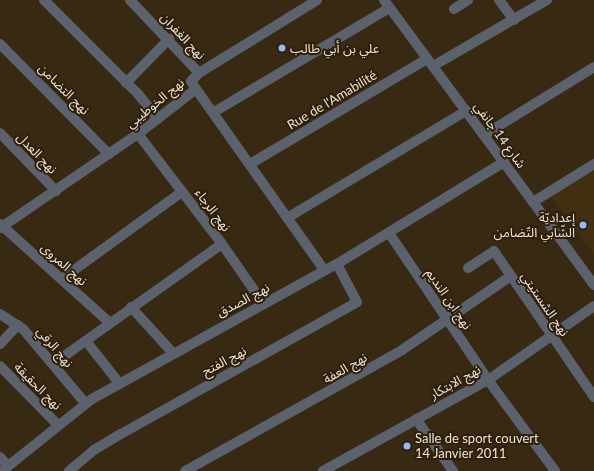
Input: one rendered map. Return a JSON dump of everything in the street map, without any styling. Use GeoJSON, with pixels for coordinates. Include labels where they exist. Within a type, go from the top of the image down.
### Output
{"type":"FeatureCollection","features":[{"type":"Feature","properties":{"kind":"street"},"geometry":{"type":"LineString","coordinates":[[44,0],[126,83],[158,119]]}},
{"type":"Feature","properties":{"kind":"street","name":"نهج الغفران"},"geometry":{"type":"LineString","coordinates":[[130,0],[169,39],[199,73]]}},
{"type":"Feature","properties":{"kind":"street","name":"نهج الخوطيبي"},"geometry":{"type":"LineString","coordinates":[[1,227],[56,191],[158,119],[196,89],[191,81],[199,73],[317,0]]}},
{"type":"Feature","properties":{"kind":"street"},"geometry":{"type":"LineString","coordinates":[[454,9],[468,0]]}},
{"type":"Feature","properties":{"kind":"street"},"geometry":{"type":"LineString","coordinates":[[499,0],[514,20]]}},
{"type":"Feature","properties":{"kind":"street","name":"Rue de l'Amabilité"},"geometry":{"type":"LineString","coordinates":[[250,164],[430,62],[514,20],[547,0]]}},
{"type":"Feature","properties":{"kind":"street"},"geometry":{"type":"LineString","coordinates":[[214,112],[386,4]]}},
{"type":"Feature","properties":{"kind":"street","name":"شارع 14 جانفي"},"geometry":{"type":"LineString","coordinates":[[386,4],[594,285]]}},
{"type":"Feature","properties":{"kind":"street"},"geometry":{"type":"LineString","coordinates":[[126,83],[169,39]]}},
{"type":"Feature","properties":{"kind":"street","name":"نهج التضامن"},"geometry":{"type":"LineString","coordinates":[[0,44],[109,154]]}},
{"type":"Feature","properties":{"kind":"street"},"geometry":{"type":"LineString","coordinates":[[484,135],[594,67]]}},
{"type":"Feature","properties":{"kind":"street"},"geometry":{"type":"LineString","coordinates":[[196,89],[214,112],[324,270]]}},
{"type":"Feature","properties":{"kind":"street"},"geometry":{"type":"LineString","coordinates":[[287,218],[466,111]]}},
{"type":"Feature","properties":{"kind":"street","name":"نهج العدل"},"geometry":{"type":"LineString","coordinates":[[0,133],[56,191]]}},
{"type":"Feature","properties":{"kind":"street","name":"نهج الرجاء"},"geometry":{"type":"LineString","coordinates":[[138,134],[222,244],[263,303]]}},
{"type":"Feature","properties":{"kind":"street","name":"نهج الصدق"},"geometry":{"type":"LineString","coordinates":[[5,469],[85,403],[263,303],[337,264],[504,162]]}},
{"type":"Feature","properties":{"kind":"street"},"geometry":{"type":"LineString","coordinates":[[533,202],[594,164]]}},
{"type":"Feature","properties":{"kind":"street"},"geometry":{"type":"LineString","coordinates":[[63,278],[182,192]]}},
{"type":"Feature","properties":{"kind":"street","name":"نهج المروى"},"geometry":{"type":"LineString","coordinates":[[1,227],[63,278],[110,323]]}},
{"type":"Feature","properties":{"kind":"street","name":"نهج ابن النديم"},"geometry":{"type":"LineString","coordinates":[[390,233],[488,380],[555,471]]}},
{"type":"Feature","properties":{"kind":"street"},"geometry":{"type":"LineString","coordinates":[[53,364],[131,307],[222,244]]}},
{"type":"Feature","properties":{"kind":"street","name":"نهج الشستيتي"},"geometry":{"type":"LineString","coordinates":[[468,268],[493,251],[551,337],[594,397]]}},
{"type":"Feature","properties":{"kind":"street","name":"نهج الفتح"},"geometry":{"type":"LineString","coordinates":[[69,471],[94,450],[121,434],[358,302],[337,264]]}},
{"type":"Feature","properties":{"kind":"street","name":"نهج العفة"},"geometry":{"type":"LineString","coordinates":[[184,471],[346,383],[447,319],[511,276]]}},
{"type":"Feature","properties":{"kind":"street","name":"نهج الابتكار"},"geometry":{"type":"LineString","coordinates":[[323,471],[488,380],[594,306]]}},
{"type":"Feature","properties":{"kind":"street"},"geometry":{"type":"LineString","coordinates":[[131,307],[173,353]]}},
{"type":"Feature","properties":{"kind":"street","name":"نهج الرقي"},"geometry":{"type":"LineString","coordinates":[[0,314],[18,325],[85,403]]}},
{"type":"Feature","properties":{"kind":"street"},"geometry":{"type":"LineString","coordinates":[[0,344],[18,325]]}},
{"type":"Feature","properties":{"kind":"street"},"geometry":{"type":"LineString","coordinates":[[86,341],[119,384]]}},
{"type":"Feature","properties":{"kind":"street","name":"نهج الحقيقة"},"geometry":{"type":"LineString","coordinates":[[0,366],[58,425]]}},
{"type":"Feature","properties":{"kind":"street"},"geometry":{"type":"LineString","coordinates":[[416,419],[453,471]]}},
{"type":"Feature","properties":{"kind":"street"},"geometry":{"type":"LineString","coordinates":[[0,457],[5,469]]}},
{"type":"Feature","properties":{"kind":"shaded area","name":"إعداديّة الشّابي التّضامن"},"geometry":{"type":"Polygon","coordinates":[[[594,169],[594,254],[550,195],[594,169]]]}},
{"type":"Feature","properties":{"kind":"place","name":"علي بن أبي طالب"},"geometry":{"type":"Point","coordinates":[282,48]}},
{"type":"Feature","properties":{"kind":"place","name":"إعداديّة الشّابي التّضامن"},"geometry":{"type":"Point","coordinates":[583,225]}},
{"type":"Feature","properties":{"kind":"place","name":"Salle de sport couvert 14 Janvier 2011"},"geometry":{"type":"Point","coordinates":[407,446]}}]}
